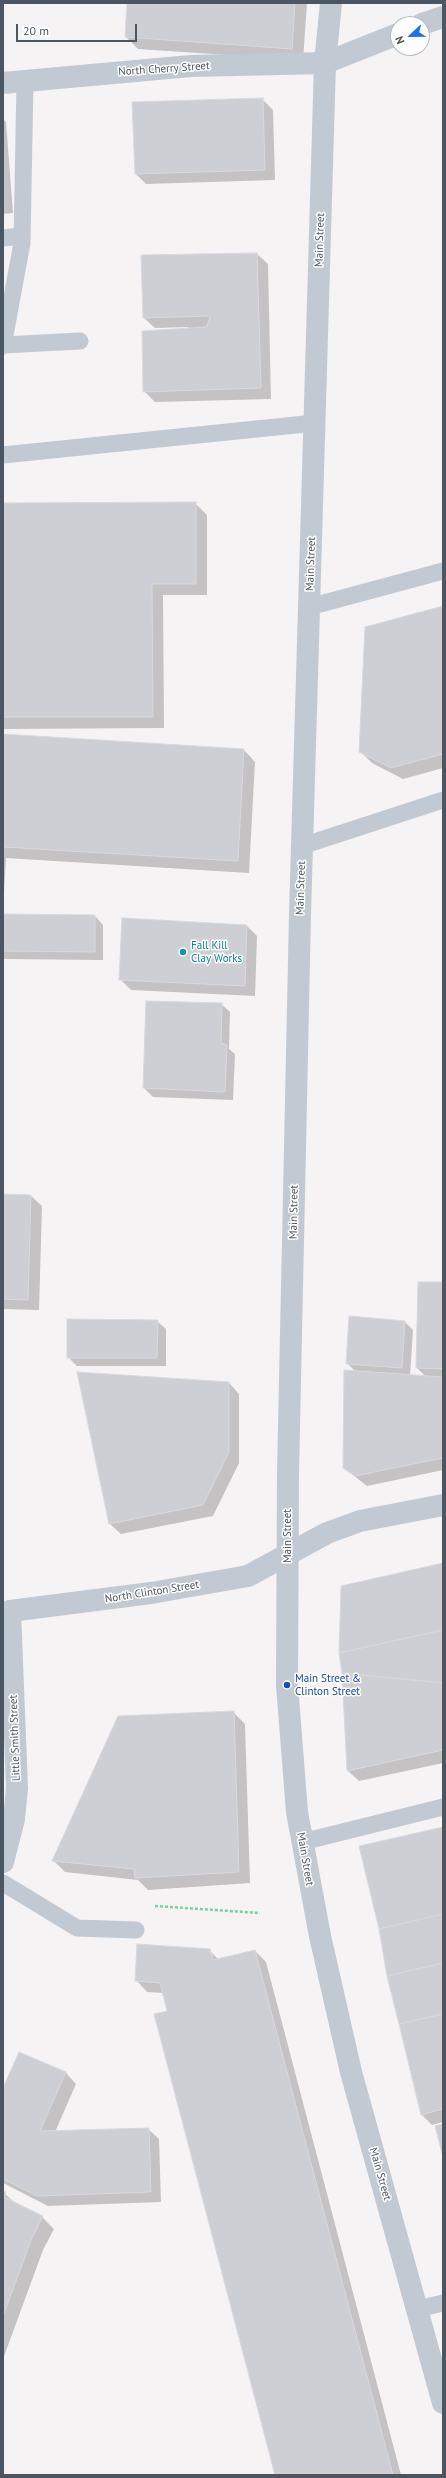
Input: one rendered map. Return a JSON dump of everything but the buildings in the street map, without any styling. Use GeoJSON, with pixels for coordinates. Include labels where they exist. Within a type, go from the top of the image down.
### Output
{"type":"FeatureCollection","features":[{"type":"Feature","properties":{"kind":"street","name":"Main Street"},"geometry":{"type":"LineString","coordinates":[[331,3],[325,63],[302,846],[288,1555],[287,1685],[297,1812],[320,1936],[351,2072],[443,2403]]}},
{"type":"Feature","properties":{"kind":"street"},"geometry":{"type":"LineString","coordinates":[[430,21],[443,17]]}},
{"type":"Feature","properties":{"kind":"street"},"geometry":{"type":"LineString","coordinates":[[325,63],[390,37]]}},
{"type":"Feature","properties":{"kind":"street","name":"North Cherry Street"},"geometry":{"type":"LineString","coordinates":[[3,83],[191,66],[325,63]]}},
{"type":"Feature","properties":{"kind":"street","name":"North Clinton Street"},"geometry":{"type":"LineString","coordinates":[[5,1612],[151,1593],[241,1577],[288,1555],[327,1534],[360,1521],[443,1505]]}},
{"type":"Feature","properties":{"kind":"street","name":"Little Smith Street"},"geometry":{"type":"LineString","coordinates":[[3,1862],[14,1819],[17,1788],[5,1612]]}},
{"type":"Feature","properties":{"kind":"lane"},"geometry":{"type":"LineString","coordinates":[[26,81],[21,236],[3,346],[80,341]]}},
{"type":"Feature","properties":{"kind":"lane"},"geometry":{"type":"LineString","coordinates":[[3,238],[21,236]]}},
{"type":"Feature","properties":{"kind":"lane"},"geometry":{"type":"LineString","coordinates":[[3,455],[315,423]]}},
{"type":"Feature","properties":{"kind":"lane"},"geometry":{"type":"LineString","coordinates":[[310,607],[443,571]]}},
{"type":"Feature","properties":{"kind":"lane"},"geometry":{"type":"LineString","coordinates":[[302,846],[443,800]]}},
{"type":"Feature","properties":{"kind":"lane"},"geometry":{"type":"LineString","coordinates":[[302,1842],[443,1807]]}},
{"type":"Feature","properties":{"kind":"lane"},"geometry":{"type":"LineString","coordinates":[[3,1883],[77,1928],[136,1930]]}},
{"type":"Feature","properties":{"kind":"lane"},"geometry":{"type":"LineString","coordinates":[[417,2309],[443,2303]]}},
{"type":"Feature","properties":{"kind":"place","name":"Fall Kill Clay Works"},"geometry":{"type":"Point","coordinates":[183,952]}},
{"type":"Feature","properties":{"kind":"place","name":"Main Street & Clinton Street"},"geometry":{"type":"Point","coordinates":[287,1685]}}]}
